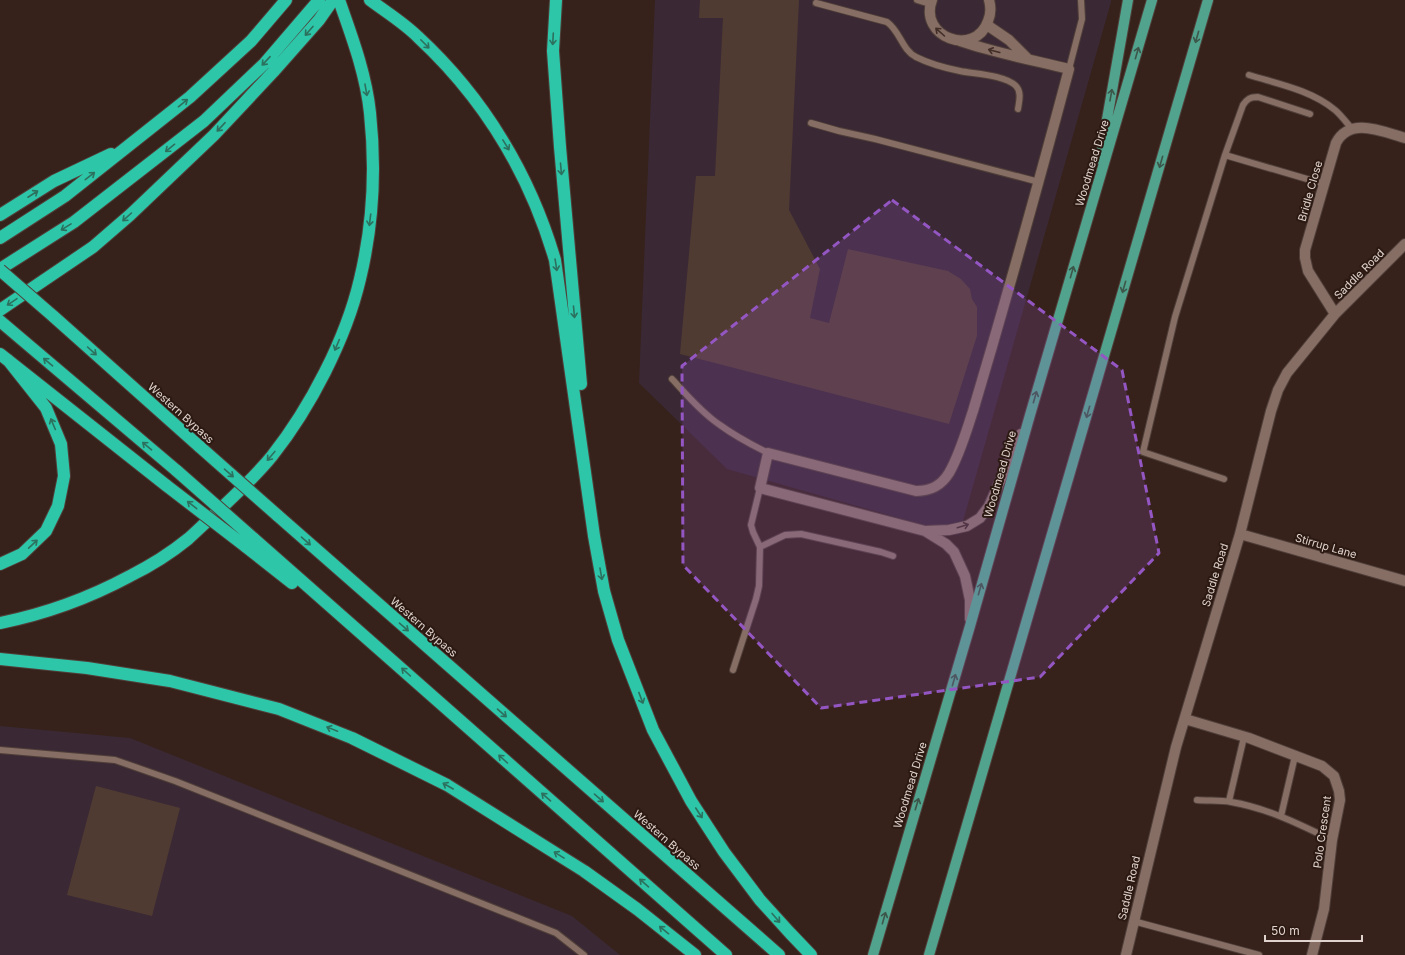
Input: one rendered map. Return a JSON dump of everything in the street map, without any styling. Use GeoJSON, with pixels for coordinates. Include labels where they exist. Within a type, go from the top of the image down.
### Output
{"type":"FeatureCollection","features":[{"type":"Feature","properties":{"kind":"highway"},"geometry":{"type":"LineString","coordinates":[[0,238],[65,196],[190,97],[246,46],[286,0]]}},
{"type":"Feature","properties":{"kind":"highway"},"geometry":{"type":"LineString","coordinates":[[0,269],[74,222],[204,121],[265,63],[319,0]]}},
{"type":"Feature","properties":{"kind":"highway"},"geometry":{"type":"LineString","coordinates":[[0,310],[93,247],[130,215],[214,135],[319,20],[333,0]]}},
{"type":"Feature","properties":{"kind":"highway"},"geometry":{"type":"LineString","coordinates":[[0,623],[22,618],[78,600],[130,576],[188,539],[230,501],[271,458],[304,410],[320,382],[348,318],[360,279],[370,221],[374,168],[370,112],[358,52],[339,0]]}},
{"type":"Feature","properties":{"kind":"highway"},"geometry":{"type":"LineString","coordinates":[[370,0],[418,36],[442,60],[484,110],[521,172],[539,213],[555,260],[594,536],[604,591],[618,640],[653,730],[691,801],[724,852],[760,900],[811,955]]}},
{"type":"Feature","properties":{"kind":"highway"},"geometry":{"type":"LineString","coordinates":[[556,0],[553,52],[557,115],[594,536]]}},
{"type":"Feature","properties":{"kind":"highway"},"geometry":{"type":"LineString","coordinates":[[0,215],[54,181],[130,145]]}},
{"type":"Feature","properties":{"kind":"highway","name":"Western Bypass"},"geometry":{"type":"LineString","coordinates":[[0,269],[277,515],[779,955]]}},
{"type":"Feature","properties":{"kind":"highway"},"geometry":{"type":"LineString","coordinates":[[0,321],[177,471],[249,542],[387,656],[726,955]]}},
{"type":"Feature","properties":{"kind":"highway"},"geometry":{"type":"LineString","coordinates":[[4,357],[167,486],[249,542]]}},
{"type":"Feature","properties":{"kind":"highway"},"geometry":{"type":"LineString","coordinates":[[0,564],[22,554],[46,531],[58,506],[64,476],[61,444],[46,408],[4,357]]}},
{"type":"Feature","properties":{"kind":"highway"},"geometry":{"type":"LineString","coordinates":[[0,659],[87,668],[170,681],[279,709],[352,738],[447,785],[584,871],[637,909],[695,955]]}},
{"type":"Feature","properties":{"kind":"main road"},"geometry":{"type":"LineString","coordinates":[[1092,203],[1128,0]]}},
{"type":"Feature","properties":{"kind":"main road","name":"Woodmead Drive"},"geometry":{"type":"LineString","coordinates":[[873,955],[1152,0]]}},
{"type":"Feature","properties":{"kind":"main road"},"geometry":{"type":"LineString","coordinates":[[929,955],[1208,0]]}},
{"type":"Feature","properties":{"kind":"street"},"geometry":{"type":"LineString","coordinates":[[960,41],[976,37],[987,25],[991,15],[989,0]]}},
{"type":"Feature","properties":{"kind":"street"},"geometry":{"type":"LineString","coordinates":[[931,2],[930,13],[932,21],[936,29],[943,36],[1014,57],[1068,69],[1039,182],[965,438],[950,472],[942,482],[926,491],[916,491],[768,453],[760,488],[925,531],[948,530],[967,526],[980,518],[989,506],[1030,416]]}},
{"type":"Feature","properties":{"kind":"street"},"geometry":{"type":"LineString","coordinates":[[987,25],[1009,40],[1028,59]]}},
{"type":"Feature","properties":{"kind":"street"},"geometry":{"type":"LineString","coordinates":[[1352,129],[1362,127],[1368,128],[1405,138]]}},
{"type":"Feature","properties":{"kind":"street","name":"Bridle Close"},"geometry":{"type":"LineString","coordinates":[[1336,314],[1308,271],[1305,250],[1339,138],[1343,133],[1352,129]]}},
{"type":"Feature","properties":{"kind":"street","name":"Saddle Road"},"geometry":{"type":"LineString","coordinates":[[1126,955],[1176,747],[1240,534],[1270,411],[1278,390],[1286,373],[1336,314],[1405,244]]}},
{"type":"Feature","properties":{"kind":"street"},"geometry":{"type":"LineString","coordinates":[[925,531],[946,544],[954,552],[965,576],[970,600],[970,626]]}},
{"type":"Feature","properties":{"kind":"street","name":"Stirrup Lane"},"geometry":{"type":"LineString","coordinates":[[1240,534],[1405,581]]}},
{"type":"Feature","properties":{"kind":"street","name":"Polo Crescent"},"geometry":{"type":"LineString","coordinates":[[1185,719],[1244,736],[1322,766],[1334,776],[1338,783],[1340,800],[1332,840],[1324,909],[1312,955]]}},
{"type":"Feature","properties":{"kind":"lane"},"geometry":{"type":"LineString","coordinates":[[917,0],[931,2]]}},
{"type":"Feature","properties":{"kind":"lane"},"geometry":{"type":"LineString","coordinates":[[1068,69],[1082,19],[1081,0]]}},
{"type":"Feature","properties":{"kind":"lane"},"geometry":{"type":"LineString","coordinates":[[816,3],[887,22],[893,27],[911,54],[929,62],[959,71],[992,76],[1012,83],[1016,86],[1019,92],[1018,109]]}},
{"type":"Feature","properties":{"kind":"lane"},"geometry":{"type":"LineString","coordinates":[[1249,76],[1303,91],[1324,101],[1336,110],[1352,129]]}},
{"type":"Feature","properties":{"kind":"lane"},"geometry":{"type":"LineString","coordinates":[[1224,478],[1143,452],[1175,317],[1225,155],[1243,105],[1246,100],[1252,97],[1258,97],[1310,114]]}},
{"type":"Feature","properties":{"kind":"lane"},"geometry":{"type":"LineString","coordinates":[[811,123],[1039,182]]}},
{"type":"Feature","properties":{"kind":"lane"},"geometry":{"type":"LineString","coordinates":[[1225,155],[1324,184]]}},
{"type":"Feature","properties":{"kind":"lane"},"geometry":{"type":"LineString","coordinates":[[672,380],[718,424],[737,437],[768,453]]}},
{"type":"Feature","properties":{"kind":"lane"},"geometry":{"type":"LineString","coordinates":[[733,670],[756,599],[760,570],[760,547],[752,532],[751,526],[760,488]]}},
{"type":"Feature","properties":{"kind":"lane"},"geometry":{"type":"LineString","coordinates":[[760,547],[785,535],[801,534],[893,556]]}},
{"type":"Feature","properties":{"kind":"lane"},"geometry":{"type":"LineString","coordinates":[[1229,802],[1244,736]]}},
{"type":"Feature","properties":{"kind":"lane"},"geometry":{"type":"LineString","coordinates":[[0,750],[115,760],[182,784],[556,933],[584,955]]}},
{"type":"Feature","properties":{"kind":"lane"},"geometry":{"type":"LineString","coordinates":[[1281,816],[1295,756]]}},
{"type":"Feature","properties":{"kind":"lane"},"geometry":{"type":"LineString","coordinates":[[1196,800],[1229,802],[1255,807],[1281,816],[1332,840]]}},
{"type":"Feature","properties":{"kind":"lane"},"geometry":{"type":"LineString","coordinates":[[1133,921],[1259,955]]}},
{"type":"Feature","properties":{"kind":"highlighted area"},"geometry":{"type":"Polygon","coordinates":[[[892,200],[1122,370],[1159,553],[1040,677],[821,708],[683,565],[682,366],[892,200]]]}},
{"type":"Feature","properties":{"kind":"shaded area"},"geometry":{"type":"Polygon","coordinates":[[[655,0],[1111,0],[959,535],[727,469],[639,383],[655,0]]]}},
{"type":"Feature","properties":{"kind":"shaded area"},"geometry":{"type":"Polygon","coordinates":[[[0,726],[130,738],[572,916],[620,955],[0,955],[0,726]]]}},
{"type":"Feature","properties":{"kind":"building"},"geometry":{"type":"Polygon","coordinates":[[[700,0],[799,0],[789,210],[820,269],[810,318],[829,323],[848,249],[948,271],[961,279],[970,289],[972,299],[977,307],[977,336],[949,424],[680,354],[696,176],[715,176],[723,18],[699,18],[700,0]]]}},
{"type":"Feature","properties":{"kind":"building"},"geometry":{"type":"Polygon","coordinates":[[[96,786],[180,808],[152,916],[67,895],[96,786]]]}}]}
